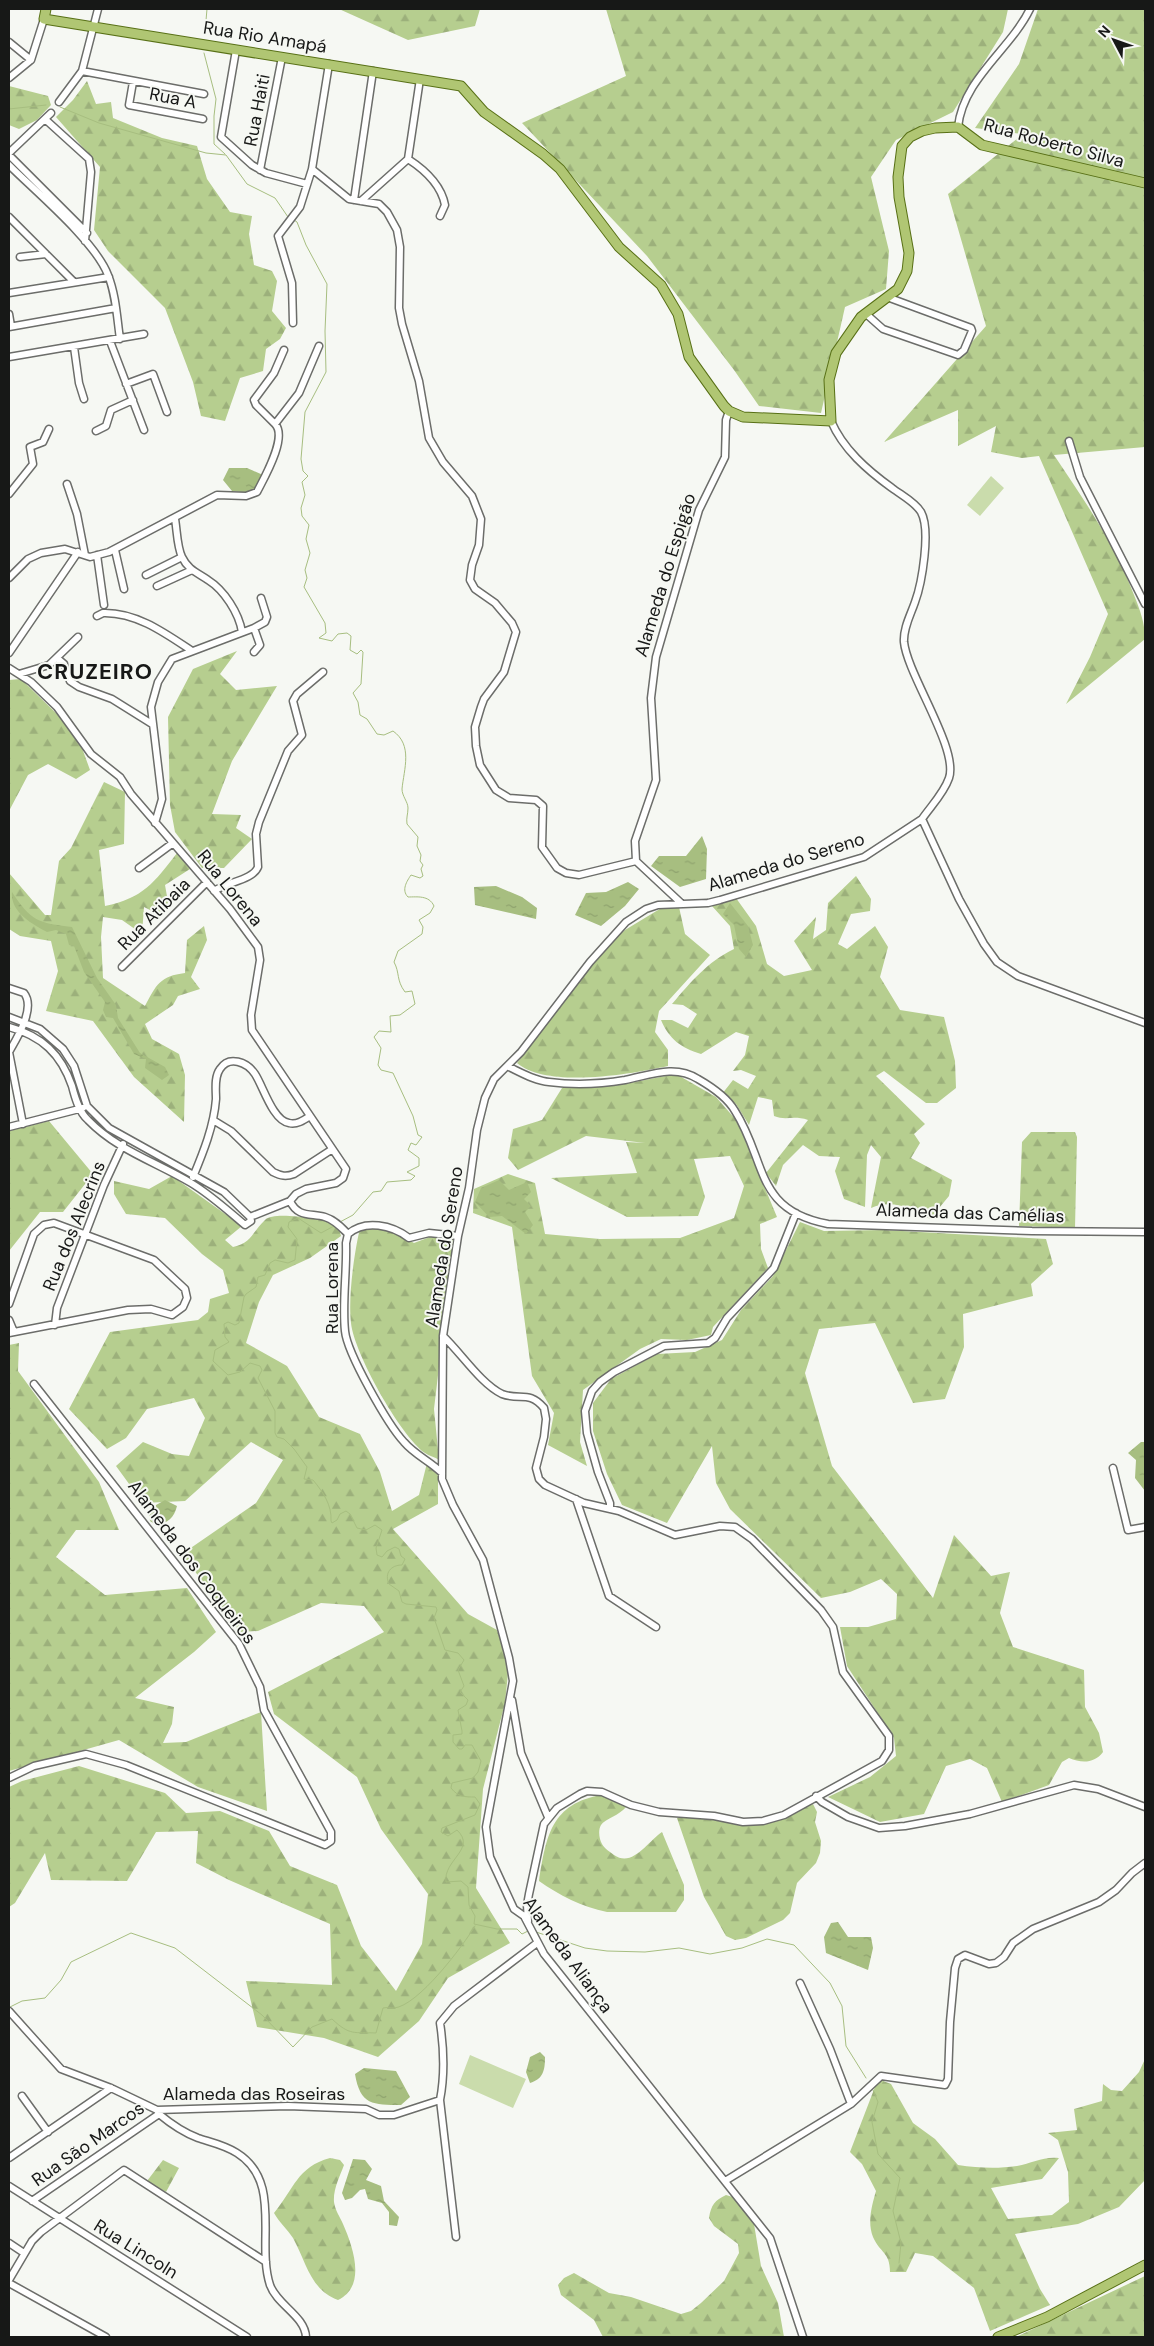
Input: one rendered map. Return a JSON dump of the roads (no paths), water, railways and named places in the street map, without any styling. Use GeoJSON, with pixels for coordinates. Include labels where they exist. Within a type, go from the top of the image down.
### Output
{"type":"FeatureCollection","features":[{"type":"Feature","properties":{"kind":"main road"},"geometry":{"type":"LineString","coordinates":[[44,19],[46,9]]}},
{"type":"Feature","properties":{"kind":"main road","name":"Rua Rio Amapá"},"geometry":{"type":"LineString","coordinates":[[44,19],[461,86],[484,112],[543,154],[560,169],[619,247],[661,285],[678,314],[689,357],[730,411]]}},
{"type":"Feature","properties":{"kind":"main road"},"geometry":{"type":"LineString","coordinates":[[730,411],[736,416],[752,419],[831,421],[828,392],[832,362],[846,337],[865,312],[898,288],[904,279],[910,261],[898,188],[902,146],[910,137],[922,131],[958,127]]}},
{"type":"Feature","properties":{"kind":"main road","name":"Rua Roberto Silva"},"geometry":{"type":"LineString","coordinates":[[958,127],[982,144],[1145,183]]}},
{"type":"Feature","properties":{"kind":"main road"},"geometry":{"type":"LineString","coordinates":[[998,2337],[1046,2317],[1145,2266]]}},
{"type":"Feature","properties":{"kind":"street"},"geometry":{"type":"LineString","coordinates":[[59,102],[82,71],[98,9]]}},
{"type":"Feature","properties":{"kind":"street"},"geometry":{"type":"LineString","coordinates":[[958,127],[962,109],[974,85],[1013,36],[1030,9]]}},
{"type":"Feature","properties":{"kind":"street"},"geometry":{"type":"LineString","coordinates":[[9,78],[31,60],[44,19]]}},
{"type":"Feature","properties":{"kind":"street"},"geometry":{"type":"LineString","coordinates":[[9,42],[31,60]]}},
{"type":"Feature","properties":{"kind":"street"},"geometry":{"type":"LineString","coordinates":[[236,50],[221,138],[252,166],[307,184]]}},
{"type":"Feature","properties":{"kind":"street","name":"Rua Haiti"},"geometry":{"type":"LineString","coordinates":[[260,170],[282,57]]}},
{"type":"Feature","properties":{"kind":"street"},"geometry":{"type":"LineString","coordinates":[[293,323],[292,283],[278,240],[280,232],[300,207],[312,168],[329,64]]}},
{"type":"Feature","properties":{"kind":"street"},"geometry":{"type":"LineString","coordinates":[[82,71],[204,94]]}},
{"type":"Feature","properties":{"kind":"street"},"geometry":{"type":"LineString","coordinates":[[354,200],[373,71]]}},
{"type":"Feature","properties":{"kind":"street"},"geometry":{"type":"LineString","coordinates":[[361,201],[408,159],[420,79]]}},
{"type":"Feature","properties":{"kind":"street","name":"Rua A"},"geometry":{"type":"LineString","coordinates":[[133,82],[130,105],[203,119]]}},
{"type":"Feature","properties":{"kind":"street"},"geometry":{"type":"LineString","coordinates":[[51,113],[46,120],[9,154],[87,232]]}},
{"type":"Feature","properties":{"kind":"street"},"geometry":{"type":"LineString","coordinates":[[46,120],[89,159],[91,172],[85,241]]}},
{"type":"Feature","properties":{"kind":"street"},"geometry":{"type":"LineString","coordinates":[[408,159],[423,169],[440,190],[445,205],[440,216]]}},
{"type":"Feature","properties":{"kind":"street"},"geometry":{"type":"LineString","coordinates":[[9,165],[85,241],[105,267],[116,308],[120,339]]}},
{"type":"Feature","properties":{"kind":"street"},"geometry":{"type":"LineString","coordinates":[[312,168],[341,194],[354,200],[373,202],[384,208],[397,230],[400,247],[399,308],[419,381],[428,438],[443,462],[472,496],[480,510],[482,526],[470,571],[471,584],[495,603],[512,623],[516,632],[504,672],[484,699],[475,727],[480,765],[501,794],[514,800],[536,800],[543,806],[542,847],[557,868],[566,873],[579,875],[636,861],[682,903]]}},
{"type":"Feature","properties":{"kind":"street"},"geometry":{"type":"LineString","coordinates":[[9,217],[74,282]]}},
{"type":"Feature","properties":{"kind":"street"},"geometry":{"type":"LineString","coordinates":[[20,257],[46,254]]}},
{"type":"Feature","properties":{"kind":"street"},"geometry":{"type":"LineString","coordinates":[[9,293],[109,278]]}},
{"type":"Feature","properties":{"kind":"street"},"geometry":{"type":"LineString","coordinates":[[865,312],[883,329],[958,355],[964,350],[972,331],[971,328],[887,297]]}},
{"type":"Feature","properties":{"kind":"street"},"geometry":{"type":"LineString","coordinates":[[9,314],[10,327],[116,308]]}},
{"type":"Feature","properties":{"kind":"street"},"geometry":{"type":"LineString","coordinates":[[9,357],[144,334]]}},
{"type":"Feature","properties":{"kind":"street"},"geometry":{"type":"LineString","coordinates":[[110,341],[144,430]]}},
{"type":"Feature","properties":{"kind":"street"},"geometry":{"type":"LineString","coordinates":[[276,424],[299,393],[319,346]]}},
{"type":"Feature","properties":{"kind":"street"},"geometry":{"type":"LineString","coordinates":[[74,347],[79,383],[84,399]]}},
{"type":"Feature","properties":{"kind":"street"},"geometry":{"type":"LineString","coordinates":[[9,578],[28,559],[41,553],[65,549],[90,557],[115,550],[217,495],[246,496],[257,492],[280,438],[279,427],[256,405],[254,400],[274,373],[284,350]]}},
{"type":"Feature","properties":{"kind":"street"},"geometry":{"type":"LineString","coordinates":[[126,384],[153,374],[167,412]]}},
{"type":"Feature","properties":{"kind":"street"},"geometry":{"type":"LineString","coordinates":[[96,431],[106,426],[111,410],[133,400]]}},
{"type":"Feature","properties":{"kind":"street","name":"Alameda do Espigão"},"geometry":{"type":"LineString","coordinates":[[636,861],[635,841],[656,780],[651,698],[656,657],[699,510],[725,457],[726,420],[730,411]]}},
{"type":"Feature","properties":{"kind":"street"},"geometry":{"type":"LineString","coordinates":[[831,421],[843,443],[866,468],[914,504],[922,514],[925,533],[923,567],[918,592],[904,639],[945,749],[950,775],[922,819],[959,899],[984,944],[997,962],[1018,976],[1145,1023]]}},
{"type":"Feature","properties":{"kind":"street"},"geometry":{"type":"LineString","coordinates":[[10,490],[33,464],[30,447],[43,442],[49,429]]}},
{"type":"Feature","properties":{"kind":"street"},"geometry":{"type":"LineString","coordinates":[[1068,441],[1080,477],[1145,604]]}},
{"type":"Feature","properties":{"kind":"street"},"geometry":{"type":"LineString","coordinates":[[9,653],[82,553],[77,514],[67,484]]}},
{"type":"Feature","properties":{"kind":"street"},"geometry":{"type":"LineString","coordinates":[[175,519],[182,557],[192,570],[220,590],[238,619],[242,632]]}},
{"type":"Feature","properties":{"kind":"street"},"geometry":{"type":"LineString","coordinates":[[115,550],[124,589]]}},
{"type":"Feature","properties":{"kind":"street"},"geometry":{"type":"LineString","coordinates":[[97,555],[104,605]]}},
{"type":"Feature","properties":{"kind":"street"},"geometry":{"type":"LineString","coordinates":[[146,575],[182,557]]}},
{"type":"Feature","properties":{"kind":"street"},"geometry":{"type":"LineString","coordinates":[[157,586],[192,570]]}},
{"type":"Feature","properties":{"kind":"street"},"geometry":{"type":"LineString","coordinates":[[155,823],[162,799],[152,724],[152,707],[155,691],[161,677],[172,659],[254,628],[265,622],[267,617],[261,598]]}},
{"type":"Feature","properties":{"kind":"street"},"geometry":{"type":"LineString","coordinates":[[97,616],[103,612],[127,615],[160,630],[192,651]]}},
{"type":"Feature","properties":{"kind":"street"},"geometry":{"type":"LineString","coordinates":[[254,628],[260,645],[254,652]]}},
{"type":"Feature","properties":{"kind":"street"},"geometry":{"type":"LineString","coordinates":[[19,674],[49,665],[78,637]]}},
{"type":"Feature","properties":{"kind":"street"},"geometry":{"type":"LineString","coordinates":[[57,658],[64,664],[70,681],[80,688],[112,699],[152,724]]}},
{"type":"Feature","properties":{"kind":"street","name":"Rua Lorena"},"geometry":{"type":"LineString","coordinates":[[9,668],[19,674],[57,707],[91,754],[120,777],[131,794],[249,933],[260,953],[251,1015],[252,1030],[345,1170],[340,1181],[328,1186],[306,1189],[296,1194],[290,1201],[293,1208],[299,1212],[324,1217],[337,1224],[348,1234],[346,1243],[345,1323],[348,1345],[381,1408],[403,1441],[416,1454],[431,1462],[442,1473]]}},
{"type":"Feature","properties":{"kind":"street"},"geometry":{"type":"LineString","coordinates":[[214,891],[223,884],[256,872],[258,867],[256,834],[258,822],[288,752],[302,734],[293,701],[297,694],[323,672]]}},
{"type":"Feature","properties":{"kind":"street","name":"Alameda do Sereno"},"geometry":{"type":"LineString","coordinates":[[529,1928],[528,1894],[541,1834],[548,1817],[564,1802],[592,1791],[602,1792],[642,1809],[749,1822],[763,1821],[784,1814],[882,1762],[889,1750],[889,1736],[843,1672],[833,1627],[822,1610],[752,1539],[735,1527],[720,1526],[675,1536],[610,1509],[576,1499],[545,1486],[539,1479],[536,1468],[546,1419],[544,1408],[539,1401],[522,1395],[513,1397],[501,1393],[487,1383],[443,1336],[458,1236],[469,1188],[477,1130],[485,1098],[494,1079],[521,1052],[590,962],[626,922],[651,906],[708,903],[864,857],[922,819]]}},
{"type":"Feature","properties":{"kind":"street"},"geometry":{"type":"LineString","coordinates":[[139,868],[173,843]]}},
{"type":"Feature","properties":{"kind":"street","name":"Rua Atibaia"},"geometry":{"type":"LineString","coordinates":[[122,967],[207,882]]}},
{"type":"Feature","properties":{"kind":"street"},"geometry":{"type":"LineString","coordinates":[[9,988],[24,993],[29,1002],[22,1031],[9,1052],[9,1060],[23,1124]]}},
{"type":"Feature","properties":{"kind":"street"},"geometry":{"type":"LineString","coordinates":[[9,1017],[24,1021],[40,1029],[63,1049],[74,1066],[87,1106],[98,1119],[125,1139],[224,1192],[250,1217]]}},
{"type":"Feature","properties":{"kind":"street"},"geometry":{"type":"LineString","coordinates":[[9,1027],[36,1036],[58,1058],[68,1076],[80,1109],[96,1129],[122,1147],[190,1183],[217,1200],[245,1225],[251,1221],[250,1217]]}},
{"type":"Feature","properties":{"kind":"street"},"geometry":{"type":"LineString","coordinates":[[190,1183],[213,1120],[219,1070],[226,1063],[242,1062],[255,1074],[263,1093],[284,1122],[290,1124],[299,1122],[310,1116]]}},
{"type":"Feature","properties":{"kind":"street","name":"Alameda das Camélias"},"geometry":{"type":"LineString","coordinates":[[507,1066],[546,1082],[564,1083],[624,1080],[665,1071],[688,1073],[715,1090],[735,1110],[771,1194],[796,1213],[814,1222],[828,1224],[1145,1232]]}},
{"type":"Feature","properties":{"kind":"street"},"geometry":{"type":"LineString","coordinates":[[9,1127],[87,1106]]}},
{"type":"Feature","properties":{"kind":"street"},"geometry":{"type":"LineString","coordinates":[[213,1120],[230,1130],[273,1172],[280,1175],[288,1176],[294,1174],[331,1150]]}},
{"type":"Feature","properties":{"kind":"street","name":"Rua dos Alecrins"},"geometry":{"type":"LineString","coordinates":[[55,1324],[57,1308],[87,1234],[104,1185],[125,1139]]}},
{"type":"Feature","properties":{"kind":"street"},"geometry":{"type":"LineString","coordinates":[[250,1217],[290,1201]]}},
{"type":"Feature","properties":{"kind":"street"},"geometry":{"type":"LineString","coordinates":[[610,1509],[610,1503],[598,1472],[587,1433],[585,1411],[592,1391],[600,1382],[614,1372],[664,1346],[708,1343],[715,1338],[727,1318],[774,1268],[796,1213]]}},
{"type":"Feature","properties":{"kind":"street"},"geometry":{"type":"LineString","coordinates":[[9,1304],[27,1248],[37,1229],[44,1224],[54,1223],[154,1260],[185,1289],[186,1298],[183,1307],[172,1315],[151,1309],[128,1310],[12,1332],[9,1320]]}},
{"type":"Feature","properties":{"kind":"street"},"geometry":{"type":"LineString","coordinates":[[348,1234],[354,1229],[380,1226],[393,1228],[409,1238],[429,1233],[458,1236]]}},
{"type":"Feature","properties":{"kind":"street","name":"Alameda Aliança"},"geometry":{"type":"LineString","coordinates":[[443,1336],[442,1479],[453,1505],[483,1560],[509,1658],[513,1682],[486,1827],[490,1857],[514,1908],[524,1916],[536,1942],[557,1972],[770,2238],[803,2337]]}},
{"type":"Feature","properties":{"kind":"street","name":"Alameda dos Coqueiros"},"geometry":{"type":"LineString","coordinates":[[9,1778],[34,1766],[86,1754],[126,1765],[324,1845],[331,1841],[331,1832],[264,1710],[260,1688],[239,1644],[34,1384]]}},
{"type":"Feature","properties":{"kind":"street"},"geometry":{"type":"LineString","coordinates":[[1112,1468],[1128,1530],[1145,1527]]}},
{"type":"Feature","properties":{"kind":"street"},"geometry":{"type":"LineString","coordinates":[[576,1499],[609,1596],[656,1627]]}},
{"type":"Feature","properties":{"kind":"street"},"geometry":{"type":"LineString","coordinates":[[511,1696],[521,1752],[548,1817]]}},
{"type":"Feature","properties":{"kind":"street"},"geometry":{"type":"LineString","coordinates":[[816,1796],[822,1802],[848,1817],[879,1828],[905,1826],[970,1814],[1074,1786],[1098,1789],[1145,1807]]}},
{"type":"Feature","properties":{"kind":"street"},"geometry":{"type":"LineString","coordinates":[[725,2181],[851,2104],[884,2075],[945,2085],[948,2080],[950,2022],[955,1968],[958,1959],[965,1956],[988,1964],[996,1963],[1004,1957],[1012,1943],[1033,1929],[1099,1902],[1116,1890],[1132,1873],[1145,1863]]}},
{"type":"Feature","properties":{"kind":"street"},"geometry":{"type":"LineString","coordinates":[[456,2237],[440,2100],[443,2046],[440,2023],[454,2006],[536,1942]]}},
{"type":"Feature","properties":{"kind":"street"},"geometry":{"type":"LineString","coordinates":[[800,1983],[830,2049],[851,2104]]}},
{"type":"Feature","properties":{"kind":"street","name":"Alameda das Roseiras"},"geometry":{"type":"LineString","coordinates":[[9,2011],[61,2068],[111,2088],[158,2112],[288,2106],[366,2109],[380,2115],[394,2115],[440,2100]]}},
{"type":"Feature","properties":{"kind":"street"},"geometry":{"type":"LineString","coordinates":[[9,2158],[111,2088]]}},
{"type":"Feature","properties":{"kind":"street"},"geometry":{"type":"LineString","coordinates":[[22,2096],[48,2132]]}},
{"type":"Feature","properties":{"kind":"street"},"geometry":{"type":"LineString","coordinates":[[158,2112],[178,2130],[236,2152],[255,2170],[266,2211],[266,2262],[271,2286],[275,2294],[304,2326],[306,2337]]}},
{"type":"Feature","properties":{"kind":"street","name":"Rua São Marcos"},"geometry":{"type":"LineString","coordinates":[[32,2201],[158,2112]]}},
{"type":"Feature","properties":{"kind":"street"},"geometry":{"type":"LineString","coordinates":[[106,2337],[9,2281],[24,2253],[41,2232],[60,2220],[124,2170],[266,2262]]}},
{"type":"Feature","properties":{"kind":"street","name":"Rua Lincoln"},"geometry":{"type":"LineString","coordinates":[[9,2186],[247,2337]]}},
{"type":"Feature","properties":{"kind":"street"},"geometry":{"type":"LineString","coordinates":[[9,2243],[24,2253]]}},
{"type":"Feature","properties":{"kind":"water"},"geometry":{"type":"Polygon","coordinates":[[[229,468],[247,468],[263,475],[258,487],[249,493],[232,491],[223,480],[229,468]]]}},
{"type":"Feature","properties":{"kind":"water"},"geometry":{"type":"Polygon","coordinates":[[[702,836],[707,849],[706,879],[680,887],[651,866],[659,856],[686,856],[702,836]]]}},
{"type":"Feature","properties":{"kind":"water"},"geometry":{"type":"Polygon","coordinates":[[[628,882],[639,889],[625,906],[601,926],[575,915],[586,893],[606,892],[628,882]]]}},
{"type":"Feature","properties":{"kind":"water"},"geometry":{"type":"Polygon","coordinates":[[[496,886],[522,897],[537,908],[536,919],[475,905],[474,887],[496,886]]]}},
{"type":"Feature","properties":{"kind":"water"},"geometry":{"type":"Polygon","coordinates":[[[12,892],[30,915],[36,919],[51,924],[72,927],[97,978],[116,1005],[118,1018],[140,1053],[165,1067],[169,1075],[162,1080],[145,1068],[146,1059],[134,1054],[113,1018],[106,1017],[103,1010],[105,1002],[84,972],[74,946],[69,945],[66,934],[56,930],[47,932],[29,921],[15,906],[12,892]]]}},
{"type":"Feature","properties":{"kind":"water"},"geometry":{"type":"Polygon","coordinates":[[[730,903],[748,926],[753,945],[746,957],[739,949],[734,925],[723,914],[730,903]]]}},
{"type":"Feature","properties":{"kind":"water"},"geometry":{"type":"Polygon","coordinates":[[[499,1180],[509,1190],[527,1182],[531,1192],[524,1199],[531,1206],[525,1212],[533,1225],[526,1234],[502,1216],[489,1217],[475,1202],[481,1188],[499,1180]]]}},
{"type":"Feature","properties":{"kind":"water"},"geometry":{"type":"Polygon","coordinates":[[[1141,1442],[1145,1442],[1145,1491],[1135,1478],[1136,1460],[1128,1453],[1141,1442]]]}},
{"type":"Feature","properties":{"kind":"water"},"geometry":{"type":"Polygon","coordinates":[[[165,1500],[177,1506],[176,1510],[170,1519],[156,1525],[150,1521],[149,1509],[165,1500]]]}},
{"type":"Feature","properties":{"kind":"water"},"geometry":{"type":"Polygon","coordinates":[[[838,1922],[848,1937],[871,1937],[873,1948],[868,1970],[826,1953],[824,1937],[831,1923],[838,1922]]]}},
{"type":"Feature","properties":{"kind":"water"},"geometry":{"type":"Polygon","coordinates":[[[540,2052],[545,2057],[544,2070],[538,2079],[530,2083],[526,2072],[530,2057],[540,2052]]]}},
{"type":"Feature","properties":{"kind":"water"},"geometry":{"type":"Polygon","coordinates":[[[364,2068],[396,2071],[410,2097],[401,2105],[383,2105],[369,2101],[360,2092],[355,2074],[364,2068]]]}},
{"type":"Feature","properties":{"kind":"water"},"geometry":{"type":"Polygon","coordinates":[[[353,2159],[365,2160],[372,2169],[366,2180],[381,2186],[384,2201],[399,2217],[397,2226],[389,2225],[389,2212],[382,2203],[368,2199],[365,2189],[360,2190],[352,2198],[345,2200],[342,2193],[353,2159]]]}},
{"type":"Feature","properties":{"kind":"waterway"},"geometry":{"type":"LineString","coordinates":[[205,32],[207,9]]}},
{"type":"Feature","properties":{"kind":"waterway"},"geometry":{"type":"LineString","coordinates":[[204,53],[216,99],[214,144],[225,154]]}},
{"type":"Feature","properties":{"kind":"waterway"},"geometry":{"type":"LineString","coordinates":[[9,109],[46,105]]}},
{"type":"Feature","properties":{"kind":"waterway"},"geometry":{"type":"LineString","coordinates":[[60,107],[99,123],[206,153],[226,155],[247,184],[275,198],[288,217]]}},
{"type":"Feature","properties":{"kind":"waterway"},"geometry":{"type":"LineString","coordinates":[[294,220],[297,222],[306,245],[327,284],[326,372],[305,412],[301,459],[303,471],[308,476],[302,482],[305,495],[301,508],[302,516],[309,525],[306,539],[310,553],[305,570],[307,578],[304,587],[325,623],[326,633],[319,638],[332,641],[338,634],[347,633],[351,636],[350,650],[357,654],[361,650],[363,652],[361,684],[353,693],[358,702],[360,715],[367,719],[377,734],[384,735],[393,731],[403,743],[406,758],[402,789],[408,806],[407,824],[418,837],[417,846],[421,855],[420,861],[423,865],[421,869],[423,876],[420,878],[411,875],[405,886],[405,891],[408,897],[426,898],[434,906],[430,913],[419,920],[423,927],[422,934],[398,951],[394,962],[402,988],[405,992],[412,991],[415,1004],[400,1015],[390,1016],[391,1032],[379,1031],[374,1037],[381,1048],[378,1065],[381,1070],[393,1073],[413,1116],[418,1135],[422,1137],[416,1145],[411,1143],[408,1150],[419,1158],[419,1166],[407,1172],[415,1176],[411,1180],[387,1182],[381,1191],[373,1192],[353,1215],[340,1222]]}},
{"type":"Feature","properties":{"kind":"waterway"},"geometry":{"type":"LineString","coordinates":[[334,1226],[321,1233],[298,1218],[289,1222],[288,1227],[297,1239],[295,1260],[288,1263],[275,1260],[270,1263],[265,1275],[258,1277],[256,1287],[244,1297],[239,1323],[235,1325],[228,1322],[224,1324],[225,1337],[229,1342],[215,1350],[213,1361],[228,1375],[240,1372],[250,1363],[260,1366],[262,1370],[258,1378],[275,1411],[275,1433],[277,1437],[284,1439],[294,1449],[307,1467],[304,1479],[313,1480],[323,1494],[330,1510],[332,1523],[337,1520],[340,1514],[346,1511],[350,1514],[357,1528],[366,1530],[375,1525],[382,1530],[376,1548],[377,1555],[382,1557],[387,1551],[395,1547],[399,1549],[401,1556],[405,1559],[402,1565],[395,1566],[389,1570],[387,1576],[389,1584],[399,1591],[402,1602],[406,1604],[436,1607],[437,1610],[434,1618],[445,1650],[458,1653],[464,1660],[458,1670],[464,1686],[460,1692],[468,1700],[466,1705],[458,1710],[462,1734],[453,1735],[453,1742],[459,1749],[462,1749],[465,1745],[472,1745],[481,1761],[478,1772],[473,1778],[452,1783],[451,1788],[456,1793],[465,1797],[475,1797],[480,1804],[475,1815],[442,1828],[441,1832],[448,1836],[457,1830],[462,1837],[463,1843],[462,1849],[449,1867],[446,1874],[446,1882],[461,1881],[468,1887],[469,1905],[475,1916],[474,1924],[497,1929],[517,1929],[522,1934],[528,1931]]}},
{"type":"Feature","properties":{"kind":"waterway"},"geometry":{"type":"LineString","coordinates":[[10,2007],[22,2001],[45,1998],[61,1980],[71,1962],[131,1933],[175,1948],[262,2015],[293,2047],[312,2027],[332,2019],[348,2031],[376,2033],[383,2008],[394,2008],[404,2005],[415,1997],[439,1974],[475,1926]]}},
{"type":"Feature","properties":{"kind":"waterway"},"geometry":{"type":"LineString","coordinates":[[536,1932],[585,1948],[607,1951],[645,1952],[679,1948],[710,1954],[742,1948],[767,1939],[794,1945],[830,1983],[842,2006],[846,2046],[866,2078]]}},
{"type":"Feature","properties":{"kind":"waterway"},"geometry":{"type":"LineString","coordinates":[[873,2090],[878,2102],[872,2122],[878,2154],[900,2178],[893,2211],[901,2243],[899,2263]]}},
{"type":"Feature","properties":{"kind":"district","name":"CRUZEIRO"},"geometry":{"type":"Point","coordinates":[95,671]}}]}
